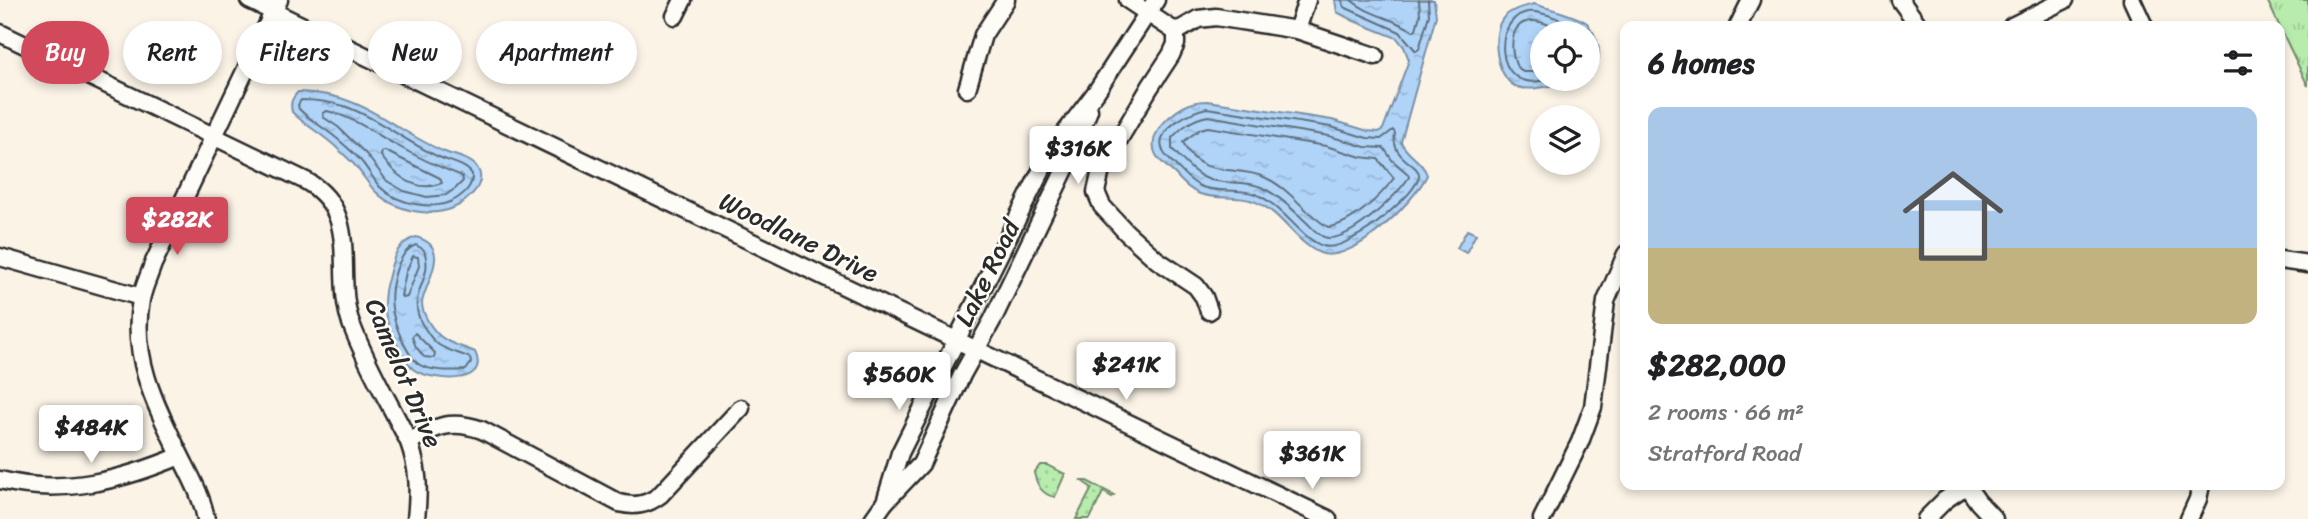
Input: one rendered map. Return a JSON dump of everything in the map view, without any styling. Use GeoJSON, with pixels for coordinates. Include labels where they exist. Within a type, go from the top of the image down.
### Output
{"type":"FeatureCollection","features":[{"type":"Feature","properties":{"kind":"street","name":"Woodlane Drive"},"geometry":{"type":"LineString","coordinates":[[249,0],[276,6],[956,341],[1328,519]]}},
{"type":"Feature","properties":{"kind":"street"},"geometry":{"type":"LineString","coordinates":[[675,16],[683,0]]}},
{"type":"Feature","properties":{"kind":"street"},"geometry":{"type":"LineString","coordinates":[[967,89],[983,35],[1006,0]]}},
{"type":"Feature","properties":{"kind":"street"},"geometry":{"type":"LineString","coordinates":[[1128,0],[1151,7],[1167,28],[1176,30],[1208,17],[1297,30],[1375,55]]}},
{"type":"Feature","properties":{"kind":"street"},"geometry":{"type":"LineString","coordinates":[[1297,30],[1307,0]]}},
{"type":"Feature","properties":{"kind":"street"},"geometry":{"type":"LineString","coordinates":[[1740,21],[1751,0]]}},
{"type":"Feature","properties":{"kind":"street"},"geometry":{"type":"LineString","coordinates":[[1900,0],[1915,21]]}},
{"type":"Feature","properties":{"kind":"street"},"geometry":{"type":"LineString","coordinates":[[2022,21],[2065,0]]}},
{"type":"Feature","properties":{"kind":"street"},"geometry":{"type":"LineString","coordinates":[[2132,0],[2142,21]]}},
{"type":"Feature","properties":{"kind":"street"},"geometry":{"type":"LineString","coordinates":[[206,519],[196,486],[180,456],[143,367],[138,348],[141,297],[153,264],[276,6]]}},
{"type":"Feature","properties":{"kind":"street","name":"Lake Road"},"geometry":{"type":"LineString","coordinates":[[885,502],[900,453],[1051,151],[1096,92],[1151,7]]}},
{"type":"Feature","properties":{"kind":"street"},"geometry":{"type":"LineString","coordinates":[[1176,30],[1171,55],[1107,159],[1099,174],[1096,192],[1102,206],[1126,232],[1157,260],[1196,286],[1205,297],[1209,311]]}},
{"type":"Feature","properties":{"kind":"street","name":"Camelot Drive"},"geometry":{"type":"LineString","coordinates":[[0,33],[306,181],[329,198],[341,225],[345,296],[351,325],[409,442],[419,477],[416,519]]}},
{"type":"Feature","properties":{"kind":"street","name":"Lake Road"},"geometry":{"type":"LineString","coordinates":[[873,519],[920,464],[1069,161],[1096,92]]}},
{"type":"Feature","properties":{"kind":"street"},"geometry":{"type":"LineString","coordinates":[[0,257],[141,297]]}},
{"type":"Feature","properties":{"kind":"street"},"geometry":{"type":"LineString","coordinates":[[2285,261],[2308,264]]}},
{"type":"Feature","properties":{"kind":"street"},"geometry":{"type":"LineString","coordinates":[[1542,519],[1580,442],[1593,407],[1606,301],[1620,268]]}},
{"type":"Feature","properties":{"kind":"street"},"geometry":{"type":"LineString","coordinates":[[409,442],[440,426],[455,423],[468,425],[619,503],[635,506],[653,501],[660,495],[741,408]]}},
{"type":"Feature","properties":{"kind":"street"},"geometry":{"type":"LineString","coordinates":[[0,480],[66,487],[120,478],[180,456]]}},
{"type":"Feature","properties":{"kind":"street"},"geometry":{"type":"LineString","coordinates":[[1926,519],[1960,490]]}},
{"type":"Feature","properties":{"kind":"street"},"geometry":{"type":"LineString","coordinates":[[1971,490],[1994,519]]}},
{"type":"Feature","properties":{"kind":"street"},"geometry":{"type":"LineString","coordinates":[[2189,519],[2200,490]]}},
{"type":"Feature","properties":{"kind":"green space"},"geometry":{"type":"Polygon","coordinates":[[[2267,0],[2308,0],[2308,86],[2285,38],[2285,21],[2277,21],[2267,0]]]}},
{"type":"Feature","properties":{"kind":"green space"},"geometry":{"type":"Polygon","coordinates":[[[1040,465],[1047,465],[1065,474],[1055,497],[1043,492],[1037,482],[1034,473],[1040,465]]]}},
{"type":"Feature","properties":{"kind":"green space"},"geometry":{"type":"Polygon","coordinates":[[[1082,481],[1114,495],[1112,497],[1103,492],[1090,519],[1076,519],[1092,488],[1082,481]]]}},
{"type":"Feature","properties":{"kind":"water"},"geometry":{"type":"Polygon","coordinates":[[[1335,0],[1434,0],[1436,16],[1401,142],[1427,175],[1410,200],[1381,229],[1348,250],[1333,254],[1320,253],[1302,242],[1263,205],[1247,199],[1207,196],[1193,191],[1156,155],[1154,139],[1163,123],[1170,117],[1185,106],[1203,101],[1332,120],[1368,131],[1379,132],[1383,129],[1409,60],[1397,38],[1337,12],[1335,0]]]}},
{"type":"Feature","properties":{"kind":"water"},"geometry":{"type":"Polygon","coordinates":[[[1534,4],[1584,21],[1530,21],[1530,89],[1515,86],[1508,81],[1497,54],[1500,24],[1504,17],[1534,4]]]}},
{"type":"Feature","properties":{"kind":"water"},"geometry":{"type":"Polygon","coordinates":[[[298,92],[334,96],[359,105],[420,140],[468,160],[480,173],[477,188],[459,205],[448,210],[423,212],[398,206],[374,190],[348,158],[292,112],[292,102],[298,92]]]}},
{"type":"Feature","properties":{"kind":"water"},"geometry":{"type":"Polygon","coordinates":[[[1467,230],[1476,234],[1466,253],[1457,248],[1467,230]]]}},
{"type":"Feature","properties":{"kind":"water"},"geometry":{"type":"Polygon","coordinates":[[[416,237],[427,242],[435,257],[422,303],[424,312],[440,336],[475,352],[478,363],[475,371],[467,376],[444,378],[413,369],[390,330],[385,313],[385,289],[396,253],[403,244],[416,237]]]}}]}
